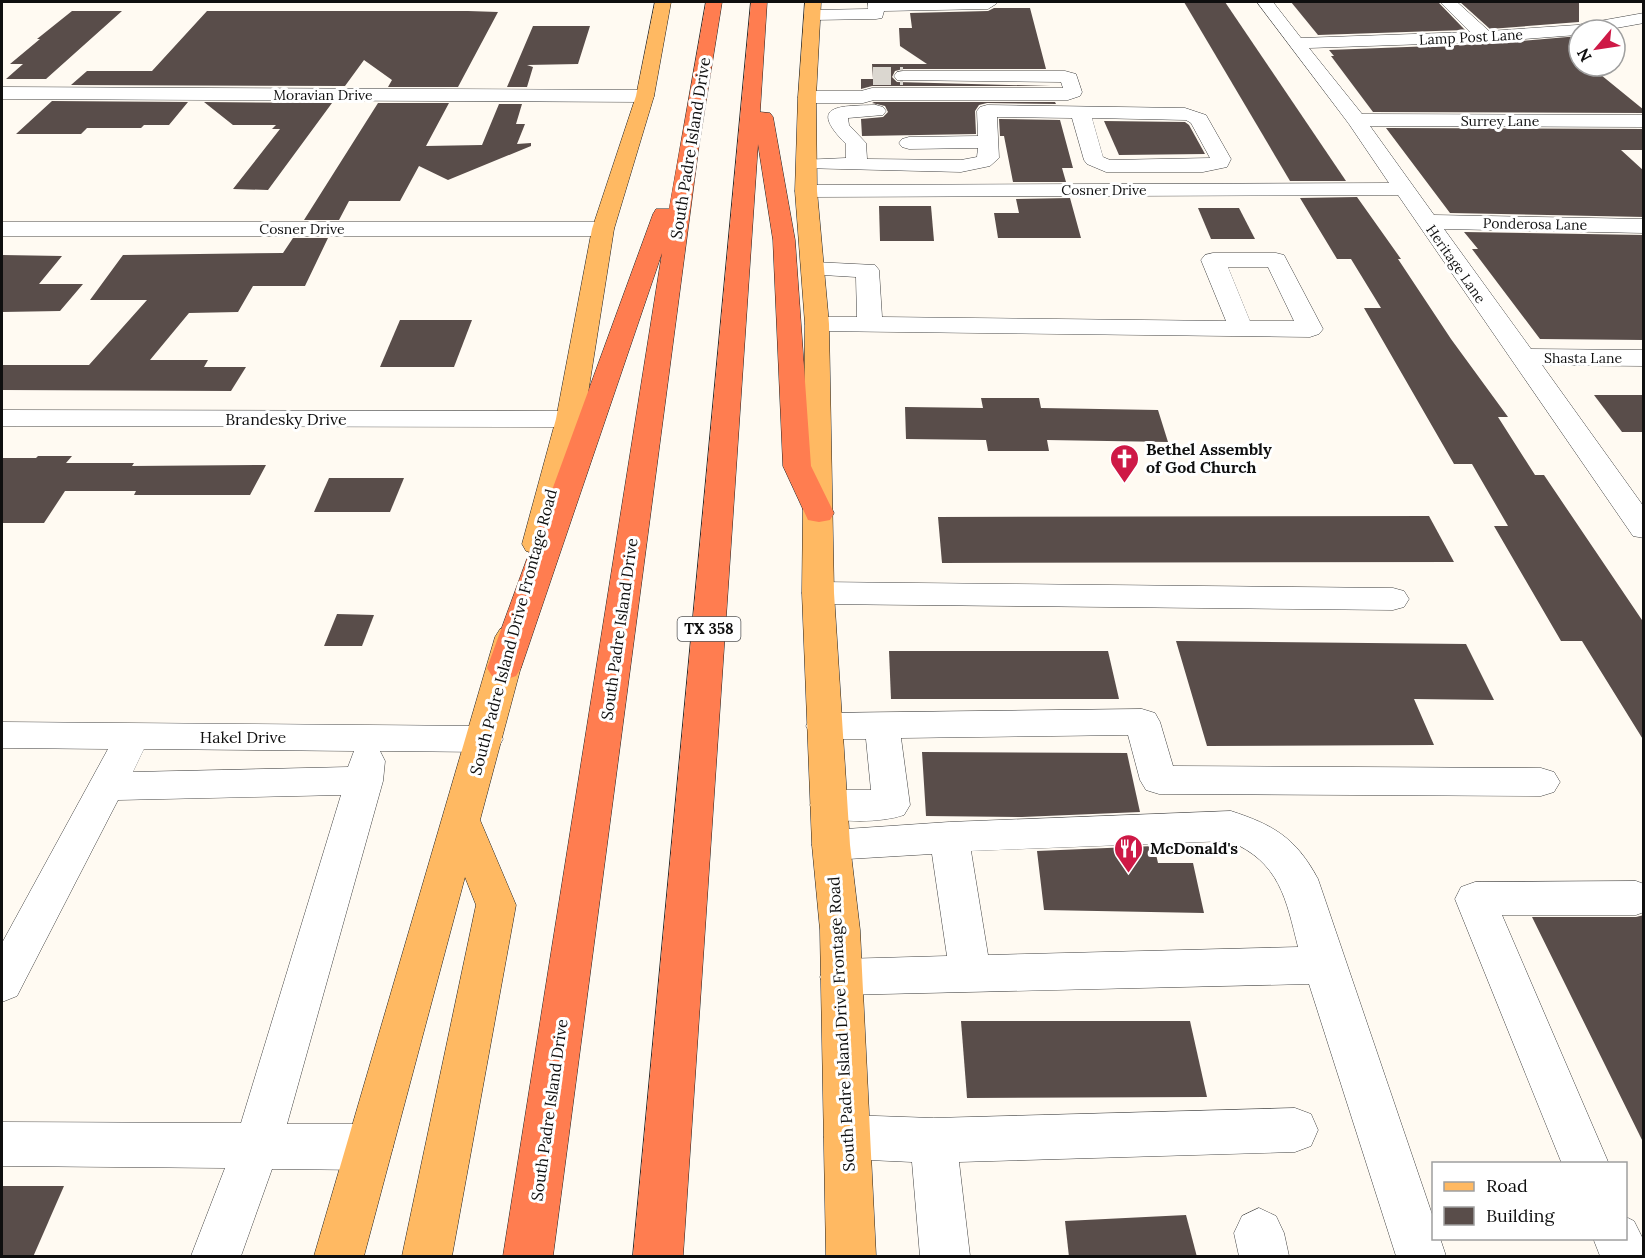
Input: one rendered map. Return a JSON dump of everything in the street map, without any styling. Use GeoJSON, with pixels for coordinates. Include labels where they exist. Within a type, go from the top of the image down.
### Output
{"type":"FeatureCollection","features":[{"type":"Feature","properties":{"kind":"highway","name":"South Padre Island Drive"},"geometry":{"type":"LineString","coordinates":[[528,1257],[689,145],[714,2]]}},
{"type":"Feature","properties":{"kind":"highway","name":"TX 358"},"geometry":{"type":"LineString","coordinates":[[658,1257],[759,2]]}},
{"type":"Feature","properties":{"kind":"highway"},"geometry":{"type":"LineString","coordinates":[[754,68],[784,240],[797,466],[819,513]]}},
{"type":"Feature","properties":{"kind":"highway"},"geometry":{"type":"LineString","coordinates":[[504,668],[689,145]]}},
{"type":"Feature","properties":{"kind":"main road","name":"South Padre Island Drive Frontage Road"},"geometry":{"type":"LineString","coordinates":[[339,1257],[462,823],[570,419],[603,229],[645,96],[663,2]]}},
{"type":"Feature","properties":{"kind":"main road","name":"South Padre Island Drive Frontage Road"},"geometry":{"type":"LineString","coordinates":[[813,8],[822,94],[807,177],[817,324],[818,593],[831,845],[840,930],[851,1257]]}},
{"type":"Feature","properties":{"kind":"main road"},"geometry":{"type":"LineString","coordinates":[[427,1257],[496,905],[462,823]]}},
{"type":"Feature","properties":{"kind":"street"},"geometry":{"type":"LineString","coordinates":[[813,8],[876,14],[876,4],[988,4],[988,2]]}},
{"type":"Feature","properties":{"kind":"street","name":"Heritage Lane"},"geometry":{"type":"LineString","coordinates":[[1265,2],[1356,120],[1402,189],[1644,529]]}},
{"type":"Feature","properties":{"kind":"street"},"geometry":{"type":"LineString","coordinates":[[1448,2],[1485,37]]}},
{"type":"Feature","properties":{"kind":"street"},"geometry":{"type":"LineString","coordinates":[[1630,2],[1644,12]]}},
{"type":"Feature","properties":{"kind":"street","name":"Lamp Post Lane"},"geometry":{"type":"LineString","coordinates":[[1296,43],[1485,37],[1577,30],[1644,18]]}},
{"type":"Feature","properties":{"kind":"street"},"geometry":{"type":"LineString","coordinates":[[822,94],[863,97],[912,82],[1065,77],[1070,78],[1073,92],[1068,94],[912,82]]}},
{"type":"Feature","properties":{"kind":"street","name":"Moravian Drive"},"geometry":{"type":"LineString","coordinates":[[2,93],[645,96]]}},
{"type":"Feature","properties":{"kind":"street"},"geometry":{"type":"LineString","coordinates":[[822,94],[839,97]]}},
{"type":"Feature","properties":{"kind":"street"},"geometry":{"type":"LineString","coordinates":[[822,94],[838,115],[856,111],[987,111],[1080,112],[1195,116],[1199,119],[1221,159],[1220,163],[1203,166],[1106,165],[1094,160],[1080,112]]}},
{"type":"Feature","properties":{"kind":"street"},"geometry":{"type":"LineString","coordinates":[[822,94],[839,126],[856,143],[857,165]]}},
{"type":"Feature","properties":{"kind":"street"},"geometry":{"type":"LineString","coordinates":[[807,177],[857,165],[972,165],[989,158],[987,111]]}},
{"type":"Feature","properties":{"kind":"street","name":"Surrey Lane"},"geometry":{"type":"LineString","coordinates":[[1356,120],[1644,121]]}},
{"type":"Feature","properties":{"kind":"street"},"geometry":{"type":"LineString","coordinates":[[856,143],[988,142]]}},
{"type":"Feature","properties":{"kind":"street"},"geometry":{"type":"LineString","coordinates":[[1146,166],[1155,189]]}},
{"type":"Feature","properties":{"kind":"street","name":"Cosner Drive"},"geometry":{"type":"LineString","coordinates":[[807,177],[1155,189],[1402,189]]}},
{"type":"Feature","properties":{"kind":"street","name":"Ponderosa Lane"},"geometry":{"type":"LineString","coordinates":[[1427,222],[1644,226]]}},
{"type":"Feature","properties":{"kind":"street","name":"Cosner Drive"},"geometry":{"type":"LineString","coordinates":[[2,229],[603,229]]}},
{"type":"Feature","properties":{"kind":"street"},"geometry":{"type":"LineString","coordinates":[[814,269],[867,270],[870,325]]}},
{"type":"Feature","properties":{"kind":"street"},"geometry":{"type":"LineString","coordinates":[[817,324],[1241,328]]}},
{"type":"Feature","properties":{"kind":"street","name":"Shasta Lane"},"geometry":{"type":"LineString","coordinates":[[1523,357],[1644,358]]}},
{"type":"Feature","properties":{"kind":"street","name":"Brandesky Drive"},"geometry":{"type":"LineString","coordinates":[[2,418],[570,419]]}},
{"type":"Feature","properties":{"kind":"street"},"geometry":{"type":"LineString","coordinates":[[818,593],[1393,599]]}},
{"type":"Feature","properties":{"kind":"street"},"geometry":{"type":"LineString","coordinates":[[824,726],[1142,722],[1159,780],[1541,782]]}},
{"type":"Feature","properties":{"kind":"street"},"geometry":{"type":"LineString","coordinates":[[829,805],[891,805],[882,725]]}},
{"type":"Feature","properties":{"kind":"street","name":"Hakel Drive"},"geometry":{"type":"LineString","coordinates":[[2,735],[485,739]]}},
{"type":"Feature","properties":{"kind":"street"},"geometry":{"type":"LineString","coordinates":[[2,983],[133,736]]}},
{"type":"Feature","properties":{"kind":"street"},"geometry":{"type":"LineString","coordinates":[[216,1257],[257,1146],[364,781],[372,738]]}},
{"type":"Feature","properties":{"kind":"street"},"geometry":{"type":"LineString","coordinates":[[107,786],[364,781]]}},
{"type":"Feature","properties":{"kind":"street"},"geometry":{"type":"LineString","coordinates":[[831,845],[949,837],[1231,826],[1250,831],[1270,844],[1294,869],[1421,1257]]}},
{"type":"Feature","properties":{"kind":"street"},"geometry":{"type":"LineString","coordinates":[[949,837],[970,973]]}},
{"type":"Feature","properties":{"kind":"street"},"geometry":{"type":"LineString","coordinates":[[1585,1162],[1475,899],[1636,898]]}},
{"type":"Feature","properties":{"kind":"street"},"geometry":{"type":"LineString","coordinates":[[841,977],[1324,965]]}},
{"type":"Feature","properties":{"kind":"street"},"geometry":{"type":"LineString","coordinates":[[847,1137],[933,1140],[1295,1130]]}},
{"type":"Feature","properties":{"kind":"street"},"geometry":{"type":"LineString","coordinates":[[933,1140],[945,1257]]}},
{"type":"Feature","properties":{"kind":"street"},"geometry":{"type":"LineString","coordinates":[[2,1144],[370,1147]]}},
{"type":"Feature","properties":{"kind":"street"},"geometry":{"type":"LineString","coordinates":[[1617,1240],[1625,1257]]}},
{"type":"Feature","properties":{"kind":"building"},"geometry":{"type":"Polygon","coordinates":[[[1184,2],[1225,2],[1346,181],[1290,181],[1184,2]]]}},
{"type":"Feature","properties":{"kind":"building"},"geometry":{"type":"Polygon","coordinates":[[[1291,2],[1438,2],[1465,30],[1318,35],[1291,2]]]}},
{"type":"Feature","properties":{"kind":"building"},"geometry":{"type":"Polygon","coordinates":[[[1460,2],[1579,2],[1579,18],[1567,18],[1567,23],[1490,29],[1460,2]]]}},
{"type":"Feature","properties":{"kind":"building"},"geometry":{"type":"Polygon","coordinates":[[[994,8],[1030,8],[1046,69],[903,69],[895,71],[892,77],[897,82],[1051,86],[872,86],[861,89],[861,79],[873,79],[872,64],[927,64],[900,46],[899,28],[912,28],[910,13],[988,11],[994,8]]]}},
{"type":"Feature","properties":{"kind":"building"},"geometry":{"type":"Polygon","coordinates":[[[72,11],[122,11],[46,79],[6,79],[23,64],[10,64],[72,11]]]}},
{"type":"Feature","properties":{"kind":"building"},"geometry":{"type":"Polygon","coordinates":[[[207,11],[498,12],[458,87],[388,87],[392,80],[364,60],[345,86],[71,85],[87,71],[152,71],[207,11]]]}},
{"type":"Feature","properties":{"kind":"building"},"geometry":{"type":"Polygon","coordinates":[[[533,26],[590,26],[578,64],[527,65],[533,67],[527,87],[507,87],[533,26]]]}},
{"type":"Feature","properties":{"kind":"building"},"geometry":{"type":"Polygon","coordinates":[[[1567,37],[1567,78],[1605,78],[1644,110],[1644,113],[1373,112],[1331,56],[1334,56],[1329,50],[1485,44],[1567,37]]]}},
{"type":"Feature","properties":{"kind":"building"},"geometry":{"type":"Polygon","coordinates":[[[52,101],[188,102],[169,125],[144,125],[141,128],[87,128],[81,134],[16,134],[52,101]]]}},
{"type":"Feature","properties":{"kind":"building"},"geometry":{"type":"Polygon","coordinates":[[[204,102],[332,103],[268,190],[233,189],[280,129],[272,129],[276,125],[233,125],[204,102]]]}},
{"type":"Feature","properties":{"kind":"building"},"geometry":{"type":"Polygon","coordinates":[[[1055,102],[1056,104],[987,103],[979,105],[975,111],[976,134],[862,136],[861,119],[883,117],[888,112],[885,106],[872,103],[1055,102]]]}},
{"type":"Feature","properties":{"kind":"building"},"geometry":{"type":"Polygon","coordinates":[[[378,103],[449,103],[426,146],[482,145],[499,104],[522,104],[516,124],[525,124],[517,144],[531,143],[531,146],[448,180],[419,166],[400,201],[349,201],[339,220],[304,220],[378,103]]]}},
{"type":"Feature","properties":{"kind":"building"},"geometry":{"type":"Polygon","coordinates":[[[999,119],[1060,120],[1073,168],[1062,168],[1066,182],[1013,182],[1004,136],[1000,136],[999,119]]]}},
{"type":"Feature","properties":{"kind":"building"},"geometry":{"type":"Polygon","coordinates":[[[1104,121],[1185,122],[1189,125],[1205,154],[1119,155],[1104,121]]]}},
{"type":"Feature","properties":{"kind":"building"},"geometry":{"type":"Polygon","coordinates":[[[1386,128],[1644,129],[1644,150],[1621,150],[1644,171],[1644,217],[1450,213],[1386,128]]]}},
{"type":"Feature","properties":{"kind":"building"},"geometry":{"type":"Polygon","coordinates":[[[1357,197],[1401,259],[1398,259],[1451,339],[1508,417],[1498,417],[1535,475],[1544,475],[1644,623],[1644,741],[1582,641],[1561,641],[1494,526],[1508,526],[1472,464],[1454,464],[1364,308],[1381,308],[1351,259],[1337,259],[1300,198],[1357,197]]]}},
{"type":"Feature","properties":{"kind":"building"},"geometry":{"type":"Polygon","coordinates":[[[1070,198],[1081,238],[998,238],[994,213],[1019,213],[1016,199],[1070,198]]]}},
{"type":"Feature","properties":{"kind":"building"},"geometry":{"type":"Polygon","coordinates":[[[879,206],[931,206],[934,241],[880,241],[879,206]]]}},
{"type":"Feature","properties":{"kind":"building"},"geometry":{"type":"Polygon","coordinates":[[[1198,208],[1239,208],[1255,239],[1211,239],[1198,208]]]}},
{"type":"Feature","properties":{"kind":"building"},"geometry":{"type":"Polygon","coordinates":[[[1464,232],[1644,235],[1644,340],[1540,339],[1472,249],[1478,249],[1464,232]]]}},
{"type":"Feature","properties":{"kind":"building"},"geometry":{"type":"Polygon","coordinates":[[[293,238],[328,238],[305,286],[253,286],[238,312],[189,313],[150,360],[208,360],[204,367],[246,367],[231,391],[2,390],[2,365],[89,365],[147,300],[90,300],[123,255],[283,253],[293,238]]]}},
{"type":"Feature","properties":{"kind":"building"},"geometry":{"type":"Polygon","coordinates":[[[2,255],[62,256],[39,284],[83,284],[60,311],[2,312],[2,255]]]}},
{"type":"Feature","properties":{"kind":"building"},"geometry":{"type":"Polygon","coordinates":[[[400,320],[472,320],[454,367],[380,367],[400,320]]]}},
{"type":"Feature","properties":{"kind":"building"},"geometry":{"type":"Polygon","coordinates":[[[1594,395],[1644,395],[1644,432],[1622,432],[1594,395]]]}},
{"type":"Feature","properties":{"kind":"building"},"geometry":{"type":"Polygon","coordinates":[[[981,398],[1039,398],[1041,408],[1158,410],[1168,442],[1047,440],[1049,451],[988,451],[986,440],[906,439],[905,407],[983,408],[981,398]]]}},
{"type":"Feature","properties":{"kind":"building"},"geometry":{"type":"Polygon","coordinates":[[[38,456],[72,456],[66,463],[134,463],[132,466],[266,465],[250,495],[134,495],[136,491],[65,491],[44,523],[2,523],[2,458],[36,458],[38,456]]]}},
{"type":"Feature","properties":{"kind":"building"},"geometry":{"type":"Polygon","coordinates":[[[329,478],[404,478],[390,512],[314,512],[329,478]]]}},
{"type":"Feature","properties":{"kind":"building"},"geometry":{"type":"Polygon","coordinates":[[[1429,516],[1454,562],[942,563],[938,517],[1429,516]]]}},
{"type":"Feature","properties":{"kind":"building"},"geometry":{"type":"Polygon","coordinates":[[[337,614],[374,615],[362,646],[324,646],[337,614]]]}},
{"type":"Feature","properties":{"kind":"building"},"geometry":{"type":"Polygon","coordinates":[[[1176,641],[1466,644],[1494,700],[1414,699],[1434,745],[1207,746],[1176,641]]]}},
{"type":"Feature","properties":{"kind":"building"},"geometry":{"type":"Polygon","coordinates":[[[889,651],[1108,651],[1119,699],[891,699],[889,651]]]}},
{"type":"Feature","properties":{"kind":"building"},"geometry":{"type":"Polygon","coordinates":[[[922,752],[1127,753],[1140,812],[1022,817],[926,816],[922,752]]]}},
{"type":"Feature","properties":{"kind":"building"},"geometry":{"type":"Polygon","coordinates":[[[1154,846],[1158,863],[1193,863],[1204,913],[1044,910],[1037,851],[1154,846]]]}},
{"type":"Feature","properties":{"kind":"building"},"geometry":{"type":"Polygon","coordinates":[[[1644,915],[1644,1144],[1532,917],[1636,917],[1644,915]]]}},
{"type":"Feature","properties":{"kind":"building"},"geometry":{"type":"Polygon","coordinates":[[[961,1021],[1190,1021],[1207,1097],[967,1098],[961,1021]]]}},
{"type":"Feature","properties":{"kind":"building"},"geometry":{"type":"Polygon","coordinates":[[[2,1186],[64,1186],[33,1257],[2,1257],[2,1186]]]}},
{"type":"Feature","properties":{"kind":"building"},"geometry":{"type":"Polygon","coordinates":[[[1186,1215],[1197,1257],[1069,1257],[1065,1221],[1186,1215]]]}},
{"type":"Feature","properties":{"kind":"tunnel"},"geometry":{"type":"LineString","coordinates":[[873,76],[903,76]]}},
{"type":"Feature","properties":{"kind":"place","name":"Bethel Assembly of God Church"},"geometry":{"type":"Point","coordinates":[1125,484]}},
{"type":"Feature","properties":{"kind":"place","name":"McDonald's"},"geometry":{"type":"Point","coordinates":[1129,874]}}]}
